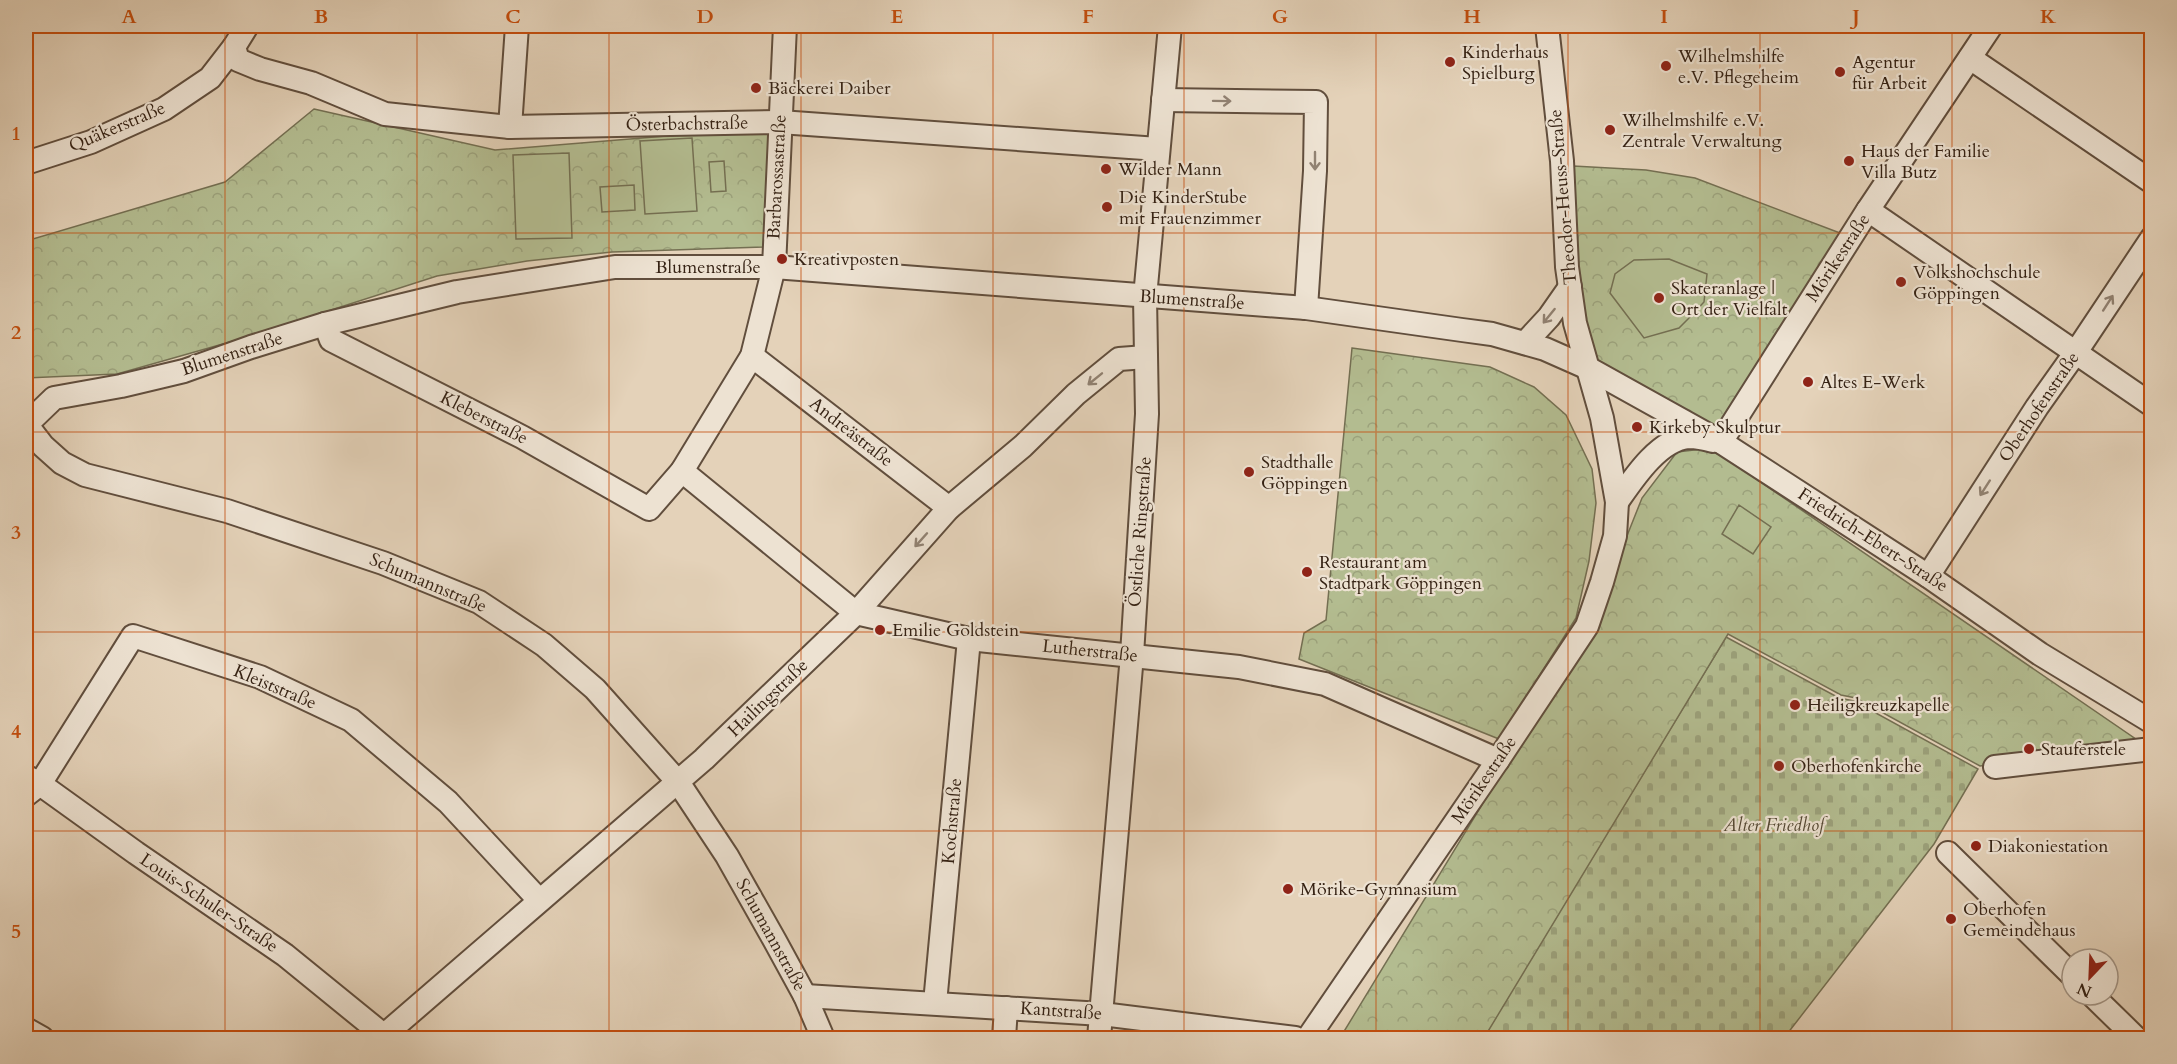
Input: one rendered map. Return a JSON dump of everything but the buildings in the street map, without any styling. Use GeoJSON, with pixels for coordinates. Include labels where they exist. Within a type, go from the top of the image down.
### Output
{"type":"FeatureCollection","features":[{"type":"Feature","properties":{"kind":"street","name":"Quäkerstraße"},"geometry":{"type":"LineString","coordinates":[[26,163],[91,142],[164,109],[210,78],[247,26]]}},
{"type":"Feature","properties":{"kind":"street"},"geometry":{"type":"LineString","coordinates":[[510,127],[517,26]]}},
{"type":"Feature","properties":{"kind":"street","name":"Barbarossastraße"},"geometry":{"type":"LineString","coordinates":[[649,509],[682,471],[752,357],[774,267],[785,26]]}},
{"type":"Feature","properties":{"kind":"street","name":"Östliche Ringstraße"},"geometry":{"type":"LineString","coordinates":[[1099,1038],[1132,655],[1148,414],[1145,297],[1170,26]]}},
{"type":"Feature","properties":{"kind":"street","name":"Theodor-Heuss-Straße"},"geometry":{"type":"LineString","coordinates":[[1547,26],[1562,161],[1566,256],[1575,323],[1588,368]]}},
{"type":"Feature","properties":{"kind":"street","name":"Mörikestraße"},"geometry":{"type":"LineString","coordinates":[[1720,442],[1868,210],[1991,26]]}},
{"type":"Feature","properties":{"kind":"street","name":"Österbachstraße"},"geometry":{"type":"LineString","coordinates":[[234,47],[238,60],[260,69],[310,83],[385,114],[510,127],[780,122],[1158,149]]}},
{"type":"Feature","properties":{"kind":"street"},"geometry":{"type":"LineString","coordinates":[[1970,58],[2151,182]]}},
{"type":"Feature","properties":{"kind":"street"},"geometry":{"type":"LineString","coordinates":[[1163,100],[1316,102],[1316,171],[1306,308]]}},
{"type":"Feature","properties":{"kind":"street"},"geometry":{"type":"LineString","coordinates":[[1868,210],[2151,405]]}},
{"type":"Feature","properties":{"kind":"street","name":"Oberhofenstraße"},"geometry":{"type":"LineString","coordinates":[[1928,576],[2037,407],[2151,238]]}},
{"type":"Feature","properties":{"kind":"street","name":"Blumenstraße"},"geometry":{"type":"LineString","coordinates":[[26,424],[54,398],[184,371],[325,324],[457,291],[615,267],[774,267],[1306,308],[1491,334],[1545,349],[1588,368]]}},
{"type":"Feature","properties":{"kind":"street"},"geometry":{"type":"LineString","coordinates":[[1525,343],[1549,317],[1570,287]]}},
{"type":"Feature","properties":{"kind":"street","name":"Kleberstraße"},"geometry":{"type":"LineString","coordinates":[[325,324],[331,340],[522,437],[649,509]]}},
{"type":"Feature","properties":{"kind":"street","name":"Andreästraße"},"geometry":{"type":"LineString","coordinates":[[752,357],[949,508]]}},
{"type":"Feature","properties":{"kind":"street","name":"Hailingstraße"},"geometry":{"type":"LineString","coordinates":[[384,1038],[539,900],[678,782],[856,613],[949,508],[1023,446],[1076,394],[1119,359],[1146,357]]}},
{"type":"Feature","properties":{"kind":"street","name":"Mörikestraße"},"geometry":{"type":"LineString","coordinates":[[1308,1038],[1587,626],[1615,536],[1617,502],[1602,418],[1588,368]]}},
{"type":"Feature","properties":{"kind":"street","name":"Friedrich-Ebert-Straße"},"geometry":{"type":"LineString","coordinates":[[1588,368],[1720,442],[1928,576],[2040,654],[2151,722]]}},
{"type":"Feature","properties":{"kind":"street","name":"Schumannstraße"},"geometry":{"type":"LineString","coordinates":[[26,424],[43,446],[62,463],[85,475],[217,508],[382,563],[480,602],[521,629],[571,667],[595,689],[678,782],[727,856],[806,996],[823,1038]]}},
{"type":"Feature","properties":{"kind":"street"},"geometry":{"type":"LineString","coordinates":[[1617,502],[1645,464],[1677,440],[1690,437],[1720,442]]}},
{"type":"Feature","properties":{"kind":"street","name":"Lutherstraße"},"geometry":{"type":"LineString","coordinates":[[682,471],[856,613],[969,639],[1239,667],[1324,684],[1498,760]]}},
{"type":"Feature","properties":{"kind":"street","name":"Kleiststraße"},"geometry":{"type":"LineString","coordinates":[[30,785],[133,636],[260,677],[351,720],[448,802],[539,900]]}},
{"type":"Feature","properties":{"kind":"street","name":"Kochstraße"},"geometry":{"type":"LineString","coordinates":[[935,1003],[969,639]]}},
{"type":"Feature","properties":{"kind":"street"},"geometry":{"type":"LineString","coordinates":[[1995,767],[2151,749]]}},
{"type":"Feature","properties":{"kind":"street","name":"Louis-Schuler-Straße"},"geometry":{"type":"LineString","coordinates":[[30,785],[136,853],[285,955],[384,1038]]}},
{"type":"Feature","properties":{"kind":"street"},"geometry":{"type":"LineString","coordinates":[[1948,853],[2060,963]]}},
{"type":"Feature","properties":{"kind":"street","name":"Kantstraße"},"geometry":{"type":"LineString","coordinates":[[806,996],[1102,1014],[1294,1038]]}},
{"type":"Feature","properties":{"kind":"street"},"geometry":{"type":"LineString","coordinates":[[2104,1007],[2136,1038]]}},
{"type":"Feature","properties":{"kind":"street","name":"Kantstraße"},"geometry":{"type":"LineString","coordinates":[[1004,1038],[1006,1008]]}},
{"type":"Feature","properties":{"kind":"street"},"geometry":{"type":"LineString","coordinates":[[26,1029],[42,1038]]}},
{"type":"Feature","properties":{"kind":"green space"},"geometry":{"type":"Polygon","coordinates":[[[314,109],[495,150],[775,127],[763,247],[612,252],[527,261],[437,276],[244,338],[117,374],[26,378],[26,241],[225,182],[314,109]]]}},
{"type":"Feature","properties":{"kind":"green space"},"geometry":{"type":"Polygon","coordinates":[[[692,138],[697,211],[645,214],[640,141],[692,138]]]}},
{"type":"Feature","properties":{"kind":"green space"},"geometry":{"type":"Polygon","coordinates":[[[569,153],[572,238],[516,239],[513,155],[569,153]]]}},
{"type":"Feature","properties":{"kind":"green space"},"geometry":{"type":"Polygon","coordinates":[[[724,161],[726,191],[711,192],[709,162],[724,161]]]}},
{"type":"Feature","properties":{"kind":"green space"},"geometry":{"type":"Polygon","coordinates":[[[1573,166],[1646,170],[1695,178],[1840,233],[1829,272],[1721,442],[1588,368],[1575,323],[1573,166]]]}},
{"type":"Feature","properties":{"kind":"green space"},"geometry":{"type":"Polygon","coordinates":[[[634,185],[635,210],[602,212],[600,187],[634,185]]]}},
{"type":"Feature","properties":{"kind":"green space","name":"Skateranlage | Ort der Vielfalt"},"geometry":{"type":"Polygon","coordinates":[[[1669,259],[1707,274],[1704,302],[1679,328],[1644,338],[1610,293],[1615,274],[1634,260],[1669,259]]]}},
{"type":"Feature","properties":{"kind":"green space"},"geometry":{"type":"Polygon","coordinates":[[[1352,348],[1490,367],[1534,387],[1566,415],[1592,469],[1596,503],[1589,561],[1576,618],[1499,739],[1299,659],[1304,633],[1326,620],[1352,348]]]}},
{"type":"Feature","properties":{"kind":"green space"},"geometry":{"type":"Polygon","coordinates":[[[1711,448],[2146,746],[1980,766],[1856,698],[1841,695],[1728,634],[1484,1038],[1340,1038],[1592,624],[1642,498],[1677,452],[1711,448]]]}},
{"type":"Feature","properties":{"kind":"green space"},"geometry":{"type":"Polygon","coordinates":[[[1739,505],[1771,527],[1753,554],[1722,534],[1739,505]]]}},
{"type":"Feature","properties":{"kind":"green space","name":"Alter Friedhof"},"geometry":{"type":"Polygon","coordinates":[[[1726,637],[1839,698],[1854,701],[1978,769],[1934,844],[1784,1038],[1483,1038],[1726,637]]]}},
{"type":"Feature","properties":{"kind":"place","name":"Kinderhaus Spielburg"},"geometry":{"type":"Point","coordinates":[1450,62]}},
{"type":"Feature","properties":{"kind":"place","name":"Wilhelmshilfe e.V. Pflegeheim"},"geometry":{"type":"Point","coordinates":[1666,66]}},
{"type":"Feature","properties":{"kind":"place","name":"Agentur für Arbeit"},"geometry":{"type":"Point","coordinates":[1840,72]}},
{"type":"Feature","properties":{"kind":"place","name":"Bäckerei Daiber"},"geometry":{"type":"Point","coordinates":[756,88]}},
{"type":"Feature","properties":{"kind":"place","name":"Wilhelmshilfe e.V. Zentrale Verwaltung"},"geometry":{"type":"Point","coordinates":[1610,130]}},
{"type":"Feature","properties":{"kind":"place","name":"Haus der Familie Villa Butz"},"geometry":{"type":"Point","coordinates":[1849,161]}},
{"type":"Feature","properties":{"kind":"place","name":"Wilder Mann"},"geometry":{"type":"Point","coordinates":[1106,169]}},
{"type":"Feature","properties":{"kind":"place","name":"Die KinderStube mit Frauenzimmer"},"geometry":{"type":"Point","coordinates":[1107,207]}},
{"type":"Feature","properties":{"kind":"place","name":"Kreativposten"},"geometry":{"type":"Point","coordinates":[782,259]}},
{"type":"Feature","properties":{"kind":"place","name":"Volkshochschule Göppingen"},"geometry":{"type":"Point","coordinates":[1901,282]}},
{"type":"Feature","properties":{"kind":"place","name":"Skateranlage | Ort der Vielfalt"},"geometry":{"type":"Point","coordinates":[1659,298]}},
{"type":"Feature","properties":{"kind":"place","name":"Altes E-Werk"},"geometry":{"type":"Point","coordinates":[1808,382]}},
{"type":"Feature","properties":{"kind":"place","name":"Kirkeby Skulptur"},"geometry":{"type":"Point","coordinates":[1637,427]}},
{"type":"Feature","properties":{"kind":"place","name":"Stadthalle Göppingen"},"geometry":{"type":"Point","coordinates":[1249,472]}},
{"type":"Feature","properties":{"kind":"place","name":"Restaurant am Stadtpark Göppingen"},"geometry":{"type":"Point","coordinates":[1307,572]}},
{"type":"Feature","properties":{"kind":"place","name":"Emilie Goldstein"},"geometry":{"type":"Point","coordinates":[880,630]}},
{"type":"Feature","properties":{"kind":"place","name":"Heiligkreuzkapelle"},"geometry":{"type":"Point","coordinates":[1795,705]}},
{"type":"Feature","properties":{"kind":"place","name":"Stauferstele"},"geometry":{"type":"Point","coordinates":[2029,749]}},
{"type":"Feature","properties":{"kind":"place","name":"Oberhofenkirche"},"geometry":{"type":"Point","coordinates":[1779,766]}},
{"type":"Feature","properties":{"kind":"place","name":"Diakoniestation"},"geometry":{"type":"Point","coordinates":[1976,846]}},
{"type":"Feature","properties":{"kind":"place","name":"Mörike-Gymnasium"},"geometry":{"type":"Point","coordinates":[1288,889]}},
{"type":"Feature","properties":{"kind":"place","name":"Oberhofen Gemeindehaus"},"geometry":{"type":"Point","coordinates":[1951,919]}}]}
